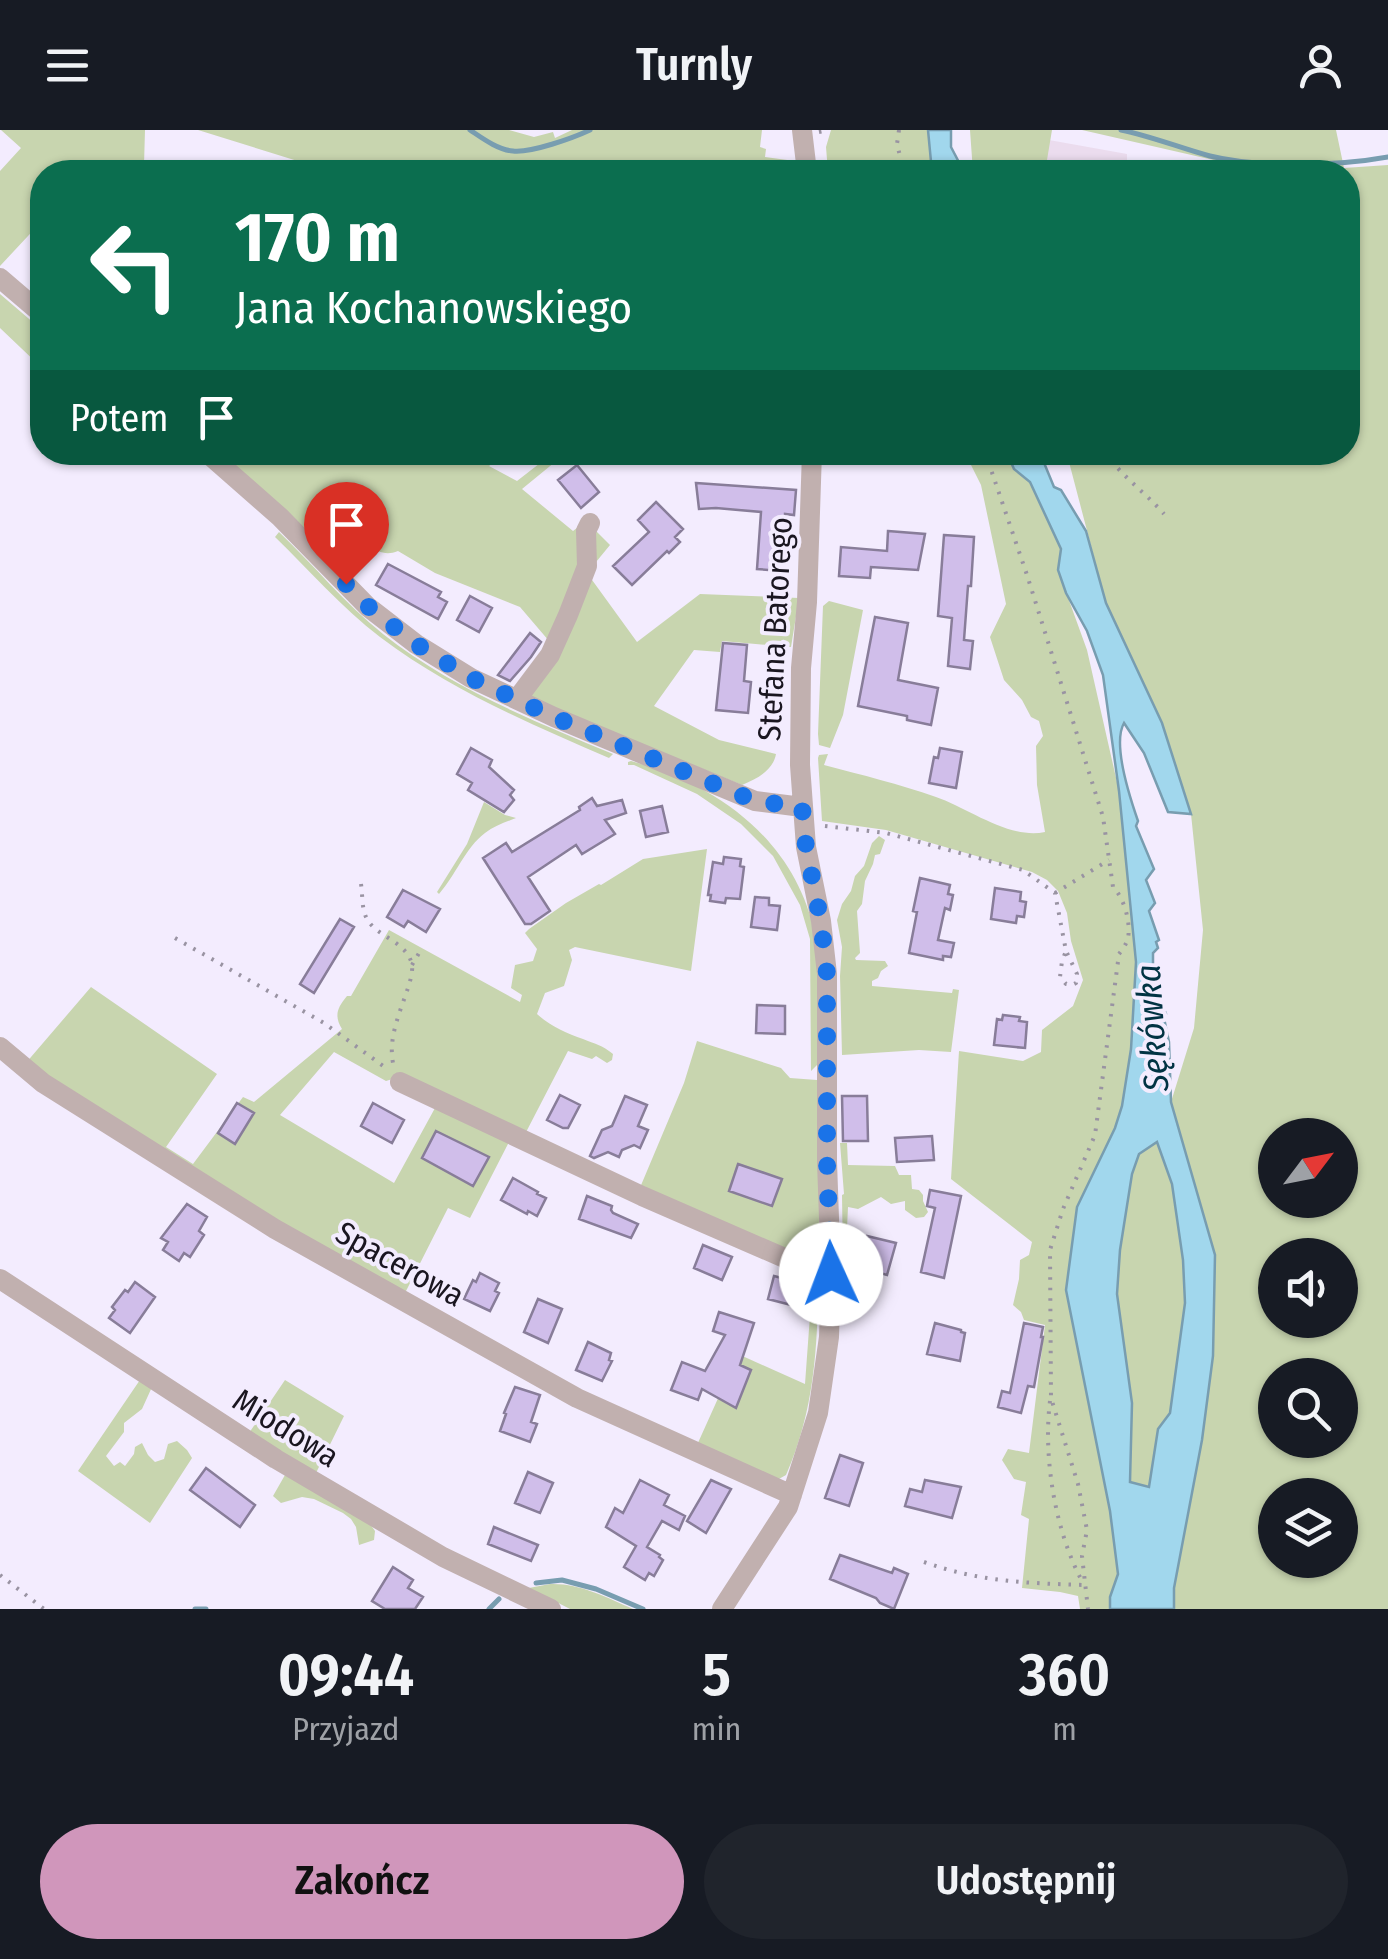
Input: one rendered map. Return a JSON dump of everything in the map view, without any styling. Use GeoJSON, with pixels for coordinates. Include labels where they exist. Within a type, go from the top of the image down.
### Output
{"type":"FeatureCollection","features":[{"type":"Feature","properties":{"kind":"street"},"geometry":{"type":"LineString","coordinates":[[809,160],[810,131]]}},
{"type":"Feature","properties":{"kind":"street"},"geometry":{"type":"LineString","coordinates":[[0,278],[30,304]]}},
{"type":"Feature","properties":{"kind":"street"},"geometry":{"type":"LineString","coordinates":[[221,465],[280,516],[370,608],[416,644],[471,678],[755,801],[802,807]]}},
{"type":"Feature","properties":{"kind":"street","name":"Stefana Batorego"},"geometry":{"type":"LineString","coordinates":[[722,1609],[788,1507],[818,1414],[828,1337],[831,1274],[827,974],[806,847],[799,732],[811,465]]}},
{"type":"Feature","properties":{"kind":"street"},"geometry":{"type":"LineString","coordinates":[[517,700],[550,655],[568,616],[587,566],[586,530],[590,523]]}},
{"type":"Feature","properties":{"kind":"street","name":"Spacerowa"},"geometry":{"type":"LineString","coordinates":[[0,1047],[44,1084],[275,1229],[578,1398],[792,1495]]}},
{"type":"Feature","properties":{"kind":"street"},"geometry":{"type":"LineString","coordinates":[[400,1082],[642,1196],[796,1264],[831,1274]]}},
{"type":"Feature","properties":{"kind":"street","name":"Miodowa"},"geometry":{"type":"LineString","coordinates":[[0,1279],[292,1469],[442,1557],[551,1609]]}},
{"type":"Feature","properties":{"kind":"path"},"geometry":{"type":"LineString","coordinates":[[810,131],[829,130]]}},
{"type":"Feature","properties":{"kind":"path"},"geometry":{"type":"LineString","coordinates":[[898,130],[901,160]]}},
{"type":"Feature","properties":{"kind":"path"},"geometry":{"type":"LineString","coordinates":[[990,465],[1103,817],[1113,887],[1121,895],[1127,920],[1128,940],[1120,954],[1095,1135],[1050,1250],[1050,1467],[1072,1562],[1084,1585]]}},
{"type":"Feature","properties":{"kind":"path"},"geometry":{"type":"LineString","coordinates":[[1114,465],[1164,514]]}},
{"type":"Feature","properties":{"kind":"path"},"geometry":{"type":"LineString","coordinates":[[802,807],[826,826],[886,832],[1023,870],[1055,892],[1066,951],[1077,974],[1072,986],[1060,977],[1066,951]]}},
{"type":"Feature","properties":{"kind":"path"},"geometry":{"type":"LineString","coordinates":[[1055,892],[1109,860]]}},
{"type":"Feature","properties":{"kind":"path"},"geometry":{"type":"LineString","coordinates":[[362,884],[364,912],[370,925],[390,937],[412,964]]}},
{"type":"Feature","properties":{"kind":"path"},"geometry":{"type":"LineString","coordinates":[[175,938],[324,1023],[382,1064],[400,1082]]}},
{"type":"Feature","properties":{"kind":"path"},"geometry":{"type":"LineString","coordinates":[[400,1082],[391,1052],[412,964],[422,948]]}},
{"type":"Feature","properties":{"kind":"path"},"geometry":{"type":"LineString","coordinates":[[1051,1398],[1078,1484],[1087,1530],[1082,1556],[1088,1609]]}},
{"type":"Feature","properties":{"kind":"path"},"geometry":{"type":"LineString","coordinates":[[924,1562],[1002,1582],[1084,1585]]}},
{"type":"Feature","properties":{"kind":"path"},"geometry":{"type":"LineString","coordinates":[[0,1575],[44,1609]]}},
{"type":"Feature","properties":{"kind":"shaded area"},"geometry":{"type":"Polygon","coordinates":[[[1049,140],[1127,154],[1127,160],[1046,160],[1049,140]]]}},
{"type":"Feature","properties":{"kind":"green space"},"geometry":{"type":"Polygon","coordinates":[[[1,130],[145,130],[144,160],[30,160],[30,234],[0,266],[0,171],[21,148],[1,130]]]}},
{"type":"Feature","properties":{"kind":"green space"},"geometry":{"type":"Polygon","coordinates":[[[198,130],[509,130],[534,137],[553,132],[555,138],[572,130],[762,130],[760,147],[766,149],[765,157],[787,160],[294,160],[198,130]]]}},
{"type":"Feature","properties":{"kind":"green space"},"geometry":{"type":"Polygon","coordinates":[[[831,130],[928,130],[931,160],[827,160],[831,130]]]}},
{"type":"Feature","properties":{"kind":"green space"},"geometry":{"type":"Polygon","coordinates":[[[970,130],[1052,130],[1047,160],[972,160],[970,130]]]}},
{"type":"Feature","properties":{"kind":"green space"},"geometry":{"type":"Polygon","coordinates":[[[1082,130],[1336,130],[1342,160],[1213,160],[1082,130]]]}},
{"type":"Feature","properties":{"kind":"green space"},"geometry":{"type":"Polygon","coordinates":[[[1388,165],[1388,1609],[1174,1609],[1174,1589],[1202,1440],[1213,1356],[1215,1255],[1171,1102],[1194,1028],[1203,930],[1191,814],[1162,723],[1106,603],[1070,465],[1360,465],[1360,167],[1388,165]]]}},
{"type":"Feature","properties":{"kind":"green space"},"geometry":{"type":"Polygon","coordinates":[[[0,294],[30,320],[30,357],[0,328],[0,294]]]}},
{"type":"Feature","properties":{"kind":"green space"},"geometry":{"type":"Polygon","coordinates":[[[230,465],[490,465],[517,481],[538,465],[551,465],[522,489],[573,531],[586,521],[610,545],[587,573],[637,642],[700,594],[799,598],[791,647],[722,641],[720,652],[694,650],[654,706],[719,740],[776,754],[768,770],[742,785],[536,701],[529,694],[555,648],[520,607],[435,573],[398,551],[382,552],[369,545],[349,576],[230,465]]]}},
{"type":"Feature","properties":{"kind":"green space"},"geometry":{"type":"Polygon","coordinates":[[[971,465],[1012,465],[1030,482],[1061,549],[1058,570],[1087,650],[1119,791],[1136,962],[1131,1049],[1122,1106],[1066,1290],[1110,1511],[1118,1574],[1110,1609],[1080,1609],[1078,1596],[1022,1588],[1029,1519],[1021,1515],[1026,1482],[1014,1479],[1002,1460],[1008,1449],[1029,1453],[1045,1325],[1024,1320],[1013,1305],[1020,1260],[1029,1255],[1032,1242],[951,1179],[959,1051],[1023,1061],[1041,1052],[1042,1030],[1073,1006],[1083,980],[1067,913],[1058,891],[1032,872],[886,830],[822,821],[818,758],[828,754],[824,765],[936,797],[1004,827],[1045,832],[1037,785],[1036,746],[1043,736],[1039,721],[1031,717],[1004,680],[990,637],[1006,604],[981,485],[971,465]]]}},
{"type":"Feature","properties":{"kind":"green space"},"geometry":{"type":"Polygon","coordinates":[[[279,532],[356,610],[409,653],[494,702],[613,754],[609,758],[520,718],[407,656],[339,601],[275,537],[279,532]]]}},
{"type":"Feature","properties":{"kind":"green space"},"geometry":{"type":"Polygon","coordinates":[[[829,601],[863,610],[843,715],[830,748],[819,745],[818,734],[823,606],[829,601]]]}},
{"type":"Feature","properties":{"kind":"green space"},"geometry":{"type":"Polygon","coordinates":[[[631,761],[694,785],[723,802],[772,845],[791,872],[815,935],[819,967],[817,1065],[811,1071],[810,939],[800,905],[773,856],[741,824],[697,794],[628,765],[631,761]]]}},
{"type":"Feature","properties":{"kind":"green space"},"geometry":{"type":"Polygon","coordinates":[[[484,802],[516,818],[478,839],[439,894],[467,844],[484,802]]]}},
{"type":"Feature","properties":{"kind":"green space"},"geometry":{"type":"Polygon","coordinates":[[[879,836],[885,840],[880,854],[875,855],[857,911],[860,953],[855,958],[885,961],[888,966],[872,981],[872,986],[952,993],[953,989],[959,990],[951,1052],[842,1055],[842,947],[837,920],[855,876],[879,836]]]}},
{"type":"Feature","properties":{"kind":"green space"},"geometry":{"type":"Polygon","coordinates":[[[707,849],[691,971],[575,947],[569,950],[572,960],[564,986],[545,993],[537,1014],[558,1029],[605,1049],[613,1054],[612,1060],[607,1063],[596,1056],[592,1059],[568,1051],[523,1138],[402,1076],[386,1081],[334,1052],[280,1115],[394,1183],[435,1108],[509,1142],[470,1218],[448,1208],[404,1295],[285,1227],[25,1064],[91,987],[217,1074],[166,1147],[193,1164],[243,1097],[254,1102],[342,1029],[337,1016],[339,1008],[351,996],[389,930],[520,1002],[522,995],[511,988],[515,965],[533,961],[537,949],[525,933],[529,929],[643,859],[707,849]]]}},
{"type":"Feature","properties":{"kind":"green space"},"geometry":{"type":"Polygon","coordinates":[[[697,1041],[781,1068],[790,1078],[817,1080],[819,1249],[813,1255],[801,1256],[639,1190],[684,1083],[697,1041]]]}},
{"type":"Feature","properties":{"kind":"green space"},"geometry":{"type":"Polygon","coordinates":[[[1158,1141],[1172,1184],[1185,1303],[1170,1413],[1158,1430],[1150,1488],[1130,1482],[1132,1403],[1117,1294],[1132,1174],[1139,1154],[1158,1141]]]}},
{"type":"Feature","properties":{"kind":"green space"},"geometry":{"type":"Polygon","coordinates":[[[840,1143],[847,1143],[848,1165],[895,1166],[899,1175],[911,1175],[912,1189],[923,1195],[928,1212],[916,1218],[905,1210],[905,1201],[891,1204],[881,1197],[858,1209],[848,1207],[845,1271],[844,1194],[840,1143]]]}},
{"type":"Feature","properties":{"kind":"green space"},"geometry":{"type":"Polygon","coordinates":[[[813,1274],[818,1279],[817,1329],[808,1403],[786,1475],[777,1480],[697,1445],[738,1354],[805,1384],[813,1274]]]}},
{"type":"Feature","properties":{"kind":"green space"},"geometry":{"type":"Polygon","coordinates":[[[144,1374],[152,1387],[142,1409],[124,1423],[124,1432],[106,1456],[114,1466],[120,1462],[125,1466],[135,1447],[142,1443],[155,1462],[164,1459],[168,1444],[177,1441],[192,1458],[150,1523],[78,1471],[144,1374]]]}},
{"type":"Feature","properties":{"kind":"green space"},"geometry":{"type":"Polygon","coordinates":[[[285,1380],[344,1416],[316,1473],[249,1433],[285,1380]]]}},
{"type":"Feature","properties":{"kind":"green space"},"geometry":{"type":"Polygon","coordinates":[[[285,1475],[370,1524],[375,1531],[374,1540],[359,1545],[351,1519],[314,1499],[302,1497],[281,1503],[273,1496],[285,1475]]]}},
{"type":"Feature","properties":{"kind":"green space"},"geometry":{"type":"Polygon","coordinates":[[[550,1584],[582,1588],[633,1609],[570,1609],[529,1588],[550,1584]]]}},
{"type":"Feature","properties":{"kind":"water"},"geometry":{"type":"Polygon","coordinates":[[[928,130],[951,130],[951,147],[958,160],[931,160],[928,130]]]}},
{"type":"Feature","properties":{"kind":"water","name":"Sękówka"},"geometry":{"type":"Polygon","coordinates":[[[1012,465],[1045,465],[1054,487],[1061,490],[1086,531],[1106,603],[1162,723],[1191,814],[1168,812],[1144,753],[1124,723],[1120,744],[1124,771],[1138,821],[1136,826],[1154,869],[1146,880],[1155,903],[1149,911],[1159,940],[1153,966],[1161,980],[1152,979],[1166,1014],[1171,1102],[1215,1255],[1213,1356],[1202,1440],[1174,1588],[1174,1609],[1110,1609],[1118,1574],[1110,1511],[1066,1290],[1077,1207],[1122,1106],[1131,1049],[1136,962],[1103,675],[1087,631],[1066,593],[1058,570],[1061,549],[1030,482],[1012,465]],[[1157,1142],[1139,1154],[1132,1174],[1117,1294],[1132,1403],[1130,1482],[1149,1487],[1158,1429],[1170,1413],[1185,1303],[1172,1184],[1157,1142]]]}},
{"type":"Feature","properties":{"kind":"building"},"geometry":{"type":"Polygon","coordinates":[[[577,465],[599,492],[581,508],[558,480],[577,465]]]}},
{"type":"Feature","properties":{"kind":"building"},"geometry":{"type":"Polygon","coordinates":[[[696,483],[796,490],[794,515],[785,514],[781,571],[757,569],[761,512],[699,509],[696,483]]]}},
{"type":"Feature","properties":{"kind":"building"},"geometry":{"type":"Polygon","coordinates":[[[656,502],[683,529],[675,537],[680,542],[632,585],[613,566],[649,532],[638,520],[656,502]]]}},
{"type":"Feature","properties":{"kind":"building"},"geometry":{"type":"Polygon","coordinates":[[[888,531],[925,534],[918,570],[871,567],[870,578],[839,576],[841,547],[887,551],[888,531]]]}},
{"type":"Feature","properties":{"kind":"building"},"geometry":{"type":"Polygon","coordinates":[[[944,535],[974,537],[964,640],[973,641],[970,669],[948,666],[952,618],[938,616],[944,535]]]}},
{"type":"Feature","properties":{"kind":"building"},"geometry":{"type":"Polygon","coordinates":[[[388,564],[441,592],[438,597],[447,602],[438,619],[376,585],[388,564]]]}},
{"type":"Feature","properties":{"kind":"building"},"geometry":{"type":"Polygon","coordinates":[[[470,596],[492,608],[479,632],[457,620],[470,596]]]}},
{"type":"Feature","properties":{"kind":"building"},"geometry":{"type":"Polygon","coordinates":[[[875,617],[908,623],[898,680],[938,688],[931,725],[858,706],[875,617]]]}},
{"type":"Feature","properties":{"kind":"building"},"geometry":{"type":"Polygon","coordinates":[[[530,633],[541,642],[531,657],[510,681],[498,675],[530,633]]]}},
{"type":"Feature","properties":{"kind":"building"},"geometry":{"type":"Polygon","coordinates":[[[723,643],[747,645],[744,681],[751,682],[748,713],[716,710],[723,643]]]}},
{"type":"Feature","properties":{"kind":"building"},"geometry":{"type":"Polygon","coordinates":[[[471,748],[492,760],[489,767],[514,790],[510,795],[514,800],[504,812],[468,790],[472,783],[457,774],[471,748]]]}},
{"type":"Feature","properties":{"kind":"building"},"geometry":{"type":"Polygon","coordinates":[[[940,748],[962,752],[956,788],[929,783],[934,757],[938,758],[940,748]]]}},
{"type":"Feature","properties":{"kind":"building"},"geometry":{"type":"Polygon","coordinates":[[[592,798],[597,806],[622,800],[626,813],[605,820],[615,834],[582,854],[576,845],[528,877],[550,911],[525,924],[483,858],[506,843],[512,852],[580,810],[592,798]]]}},
{"type":"Feature","properties":{"kind":"building"},"geometry":{"type":"Polygon","coordinates":[[[662,806],[668,832],[646,837],[640,811],[662,806]]]}},
{"type":"Feature","properties":{"kind":"building"},"geometry":{"type":"Polygon","coordinates":[[[724,857],[741,859],[740,866],[744,867],[740,899],[710,901],[713,862],[723,864],[724,857]]]}},
{"type":"Feature","properties":{"kind":"building"},"geometry":{"type":"Polygon","coordinates":[[[920,878],[950,885],[948,894],[953,895],[950,910],[945,908],[938,940],[954,943],[951,957],[943,956],[943,960],[909,953],[920,878]]]}},
{"type":"Feature","properties":{"kind":"building"},"geometry":{"type":"Polygon","coordinates":[[[995,888],[1021,892],[1020,901],[1026,902],[1024,917],[1017,916],[1016,923],[991,919],[995,888]]]}},
{"type":"Feature","properties":{"kind":"building"},"geometry":{"type":"Polygon","coordinates":[[[403,890],[440,909],[426,932],[408,921],[404,927],[387,917],[403,890]]]}},
{"type":"Feature","properties":{"kind":"building"},"geometry":{"type":"Polygon","coordinates":[[[755,897],[769,898],[769,905],[780,906],[777,930],[751,927],[755,897]]]}},
{"type":"Feature","properties":{"kind":"building"},"geometry":{"type":"Polygon","coordinates":[[[340,919],[354,927],[314,993],[300,984],[340,919]]]}},
{"type":"Feature","properties":{"kind":"building"},"geometry":{"type":"Polygon","coordinates":[[[757,1005],[785,1006],[785,1034],[756,1033],[757,1005]]]}},
{"type":"Feature","properties":{"kind":"building"},"geometry":{"type":"Polygon","coordinates":[[[1003,1015],[1027,1022],[1025,1048],[994,1045],[997,1019],[1002,1020],[1003,1015]]]}},
{"type":"Feature","properties":{"kind":"building"},"geometry":{"type":"Polygon","coordinates":[[[560,1095],[580,1105],[568,1128],[547,1120],[560,1095]]]}},
{"type":"Feature","properties":{"kind":"building"},"geometry":{"type":"Polygon","coordinates":[[[625,1096],[647,1105],[638,1126],[648,1130],[640,1148],[634,1145],[622,1150],[619,1157],[608,1152],[590,1156],[602,1130],[612,1126],[625,1096]]]}},
{"type":"Feature","properties":{"kind":"building"},"geometry":{"type":"Polygon","coordinates":[[[842,1096],[867,1096],[868,1141],[843,1141],[842,1096]]]}},
{"type":"Feature","properties":{"kind":"building"},"geometry":{"type":"Polygon","coordinates":[[[237,1103],[254,1113],[235,1144],[218,1133],[237,1103]]]}},
{"type":"Feature","properties":{"kind":"building"},"geometry":{"type":"Polygon","coordinates":[[[373,1103],[404,1120],[392,1143],[361,1126],[373,1103]]]}},
{"type":"Feature","properties":{"kind":"building"},"geometry":{"type":"Polygon","coordinates":[[[436,1131],[489,1157],[473,1186],[422,1158],[436,1131]]]}},
{"type":"Feature","properties":{"kind":"building"},"geometry":{"type":"Polygon","coordinates":[[[932,1136],[934,1160],[897,1162],[895,1138],[932,1136]]]}},
{"type":"Feature","properties":{"kind":"building"},"geometry":{"type":"Polygon","coordinates":[[[738,1164],[782,1179],[772,1206],[729,1191],[738,1164]]]}},
{"type":"Feature","properties":{"kind":"building"},"geometry":{"type":"Polygon","coordinates":[[[513,1178],[546,1198],[537,1216],[501,1200],[513,1178]]]}},
{"type":"Feature","properties":{"kind":"building"},"geometry":{"type":"Polygon","coordinates":[[[930,1190],[961,1196],[944,1278],[921,1272],[935,1208],[927,1206],[930,1190]]]}},
{"type":"Feature","properties":{"kind":"building"},"geometry":{"type":"Polygon","coordinates":[[[587,1196],[612,1206],[613,1213],[638,1224],[631,1238],[579,1219],[587,1196]]]}},
{"type":"Feature","properties":{"kind":"building"},"geometry":{"type":"Polygon","coordinates":[[[187,1204],[207,1217],[199,1231],[204,1235],[190,1257],[184,1253],[179,1261],[163,1250],[168,1242],[161,1238],[187,1204]]]}},
{"type":"Feature","properties":{"kind":"building"},"geometry":{"type":"Polygon","coordinates":[[[867,1236],[896,1243],[887,1275],[859,1267],[867,1236]]]}},
{"type":"Feature","properties":{"kind":"building"},"geometry":{"type":"Polygon","coordinates":[[[703,1245],[732,1257],[722,1280],[694,1268],[703,1245]]]}},
{"type":"Feature","properties":{"kind":"building"},"geometry":{"type":"Polygon","coordinates":[[[480,1273],[499,1283],[495,1291],[499,1293],[490,1311],[464,1299],[480,1273]]]}},
{"type":"Feature","properties":{"kind":"building"},"geometry":{"type":"Polygon","coordinates":[[[774,1276],[797,1282],[791,1305],[768,1299],[774,1276]]]}},
{"type":"Feature","properties":{"kind":"building"},"geometry":{"type":"Polygon","coordinates":[[[135,1282],[155,1297],[130,1333],[109,1318],[115,1310],[112,1307],[135,1282]]]}},
{"type":"Feature","properties":{"kind":"building"},"geometry":{"type":"Polygon","coordinates":[[[538,1299],[562,1309],[548,1343],[524,1332],[538,1299]]]}},
{"type":"Feature","properties":{"kind":"building"},"geometry":{"type":"Polygon","coordinates":[[[719,1312],[754,1323],[740,1365],[751,1370],[736,1408],[702,1389],[698,1400],[671,1390],[682,1362],[705,1371],[725,1335],[713,1331],[719,1312]]]}},
{"type":"Feature","properties":{"kind":"building"},"geometry":{"type":"Polygon","coordinates":[[[935,1323],[965,1333],[960,1361],[927,1354],[935,1323]]]}},
{"type":"Feature","properties":{"kind":"building"},"geometry":{"type":"Polygon","coordinates":[[[1024,1323],[1043,1327],[1043,1337],[1034,1387],[1028,1386],[1021,1413],[998,1407],[1002,1391],[1010,1393],[1024,1323]]]}},
{"type":"Feature","properties":{"kind":"building"},"geometry":{"type":"Polygon","coordinates":[[[588,1342],[611,1353],[612,1361],[602,1381],[576,1370],[588,1342]]]}},
{"type":"Feature","properties":{"kind":"building"},"geometry":{"type":"Polygon","coordinates":[[[515,1387],[540,1395],[531,1422],[537,1424],[530,1442],[500,1431],[515,1387]]]}},
{"type":"Feature","properties":{"kind":"building"},"geometry":{"type":"Polygon","coordinates":[[[840,1455],[863,1463],[849,1506],[825,1498],[840,1455]]]}},
{"type":"Feature","properties":{"kind":"building"},"geometry":{"type":"Polygon","coordinates":[[[206,1468],[255,1505],[240,1527],[190,1490],[206,1468]]]}},
{"type":"Feature","properties":{"kind":"building"},"geometry":{"type":"Polygon","coordinates":[[[528,1472],[553,1483],[540,1513],[515,1503],[528,1472]]]}},
{"type":"Feature","properties":{"kind":"building"},"geometry":{"type":"Polygon","coordinates":[[[640,1480],[669,1495],[664,1505],[685,1516],[679,1530],[662,1521],[647,1547],[663,1560],[654,1576],[649,1573],[645,1580],[624,1567],[636,1546],[606,1527],[615,1508],[623,1513],[640,1480]]]}},
{"type":"Feature","properties":{"kind":"building"},"geometry":{"type":"Polygon","coordinates":[[[711,1480],[731,1489],[706,1533],[687,1521],[711,1480]]]}},
{"type":"Feature","properties":{"kind":"building"},"geometry":{"type":"Polygon","coordinates":[[[925,1480],[961,1487],[952,1518],[905,1506],[910,1489],[922,1492],[925,1480]]]}},
{"type":"Feature","properties":{"kind":"building"},"geometry":{"type":"Polygon","coordinates":[[[494,1527],[538,1545],[531,1561],[488,1544],[494,1527]]]}},
{"type":"Feature","properties":{"kind":"building"},"geometry":{"type":"Polygon","coordinates":[[[840,1555],[892,1573],[894,1568],[908,1574],[894,1609],[830,1579],[840,1555]]]}},
{"type":"Feature","properties":{"kind":"building"},"geometry":{"type":"Polygon","coordinates":[[[393,1567],[413,1580],[408,1588],[423,1597],[415,1609],[385,1609],[372,1601],[393,1567]]]}},
{"type":"Feature","properties":{"kind":"waterway"},"geometry":{"type":"LineString","coordinates":[[470,130],[513,151],[541,147],[590,130]]}},
{"type":"Feature","properties":{"kind":"waterway"},"geometry":{"type":"LineString","coordinates":[[1121,130],[1229,160]]}},
{"type":"Feature","properties":{"kind":"waterway"},"geometry":{"type":"LineString","coordinates":[[1360,160],[1388,157]]}},
{"type":"Feature","properties":{"kind":"waterway"},"geometry":{"type":"LineString","coordinates":[[536,1583],[562,1580],[643,1609]]}},
{"type":"Feature","properties":{"kind":"waterway"},"geometry":{"type":"LineString","coordinates":[[489,1609],[499,1599]]}},
{"type":"Feature","properties":{"kind":"waterway"},"geometry":{"type":"LineString","coordinates":[[195,1609],[206,1609]]}},
{"type":"Feature","properties":{"kind":"route"},"geometry":{"type":"LineString","coordinates":[[346,584],[416,644],[471,678],[755,801],[802,807],[827,974],[831,1274]]}}]}
